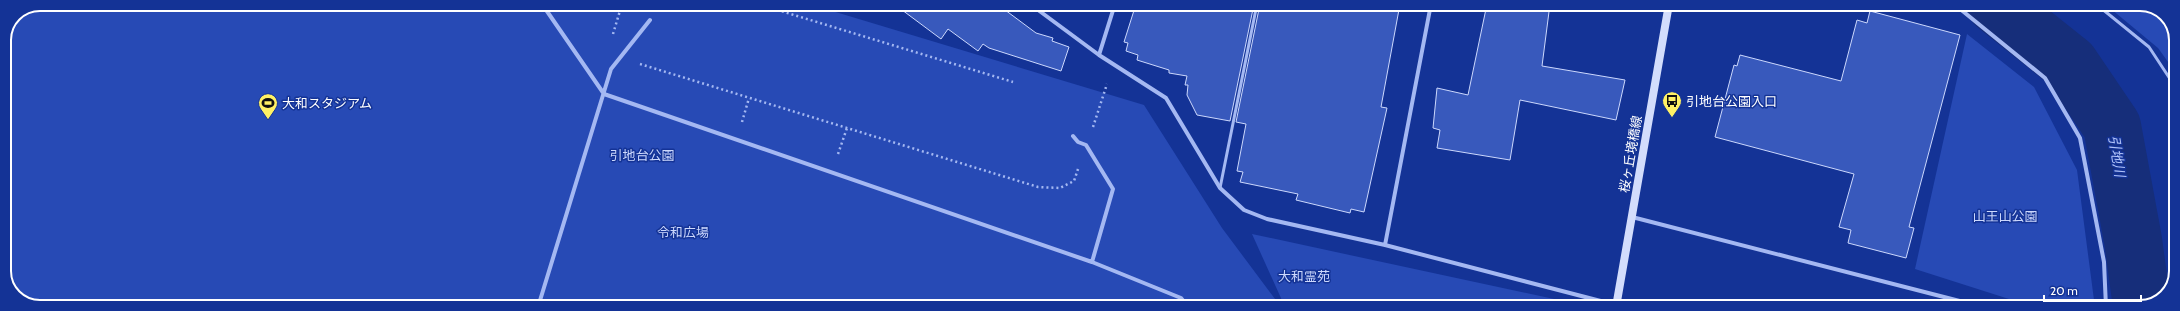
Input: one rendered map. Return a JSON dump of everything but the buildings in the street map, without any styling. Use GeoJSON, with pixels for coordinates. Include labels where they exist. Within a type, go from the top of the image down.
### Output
{"type":"FeatureCollection","features":[{"type":"Feature","properties":{"kind":"street"},"geometry":{"type":"LineString","coordinates":[[547,11],[604,94],[736,139],[832,174],[1092,262],[1181,298],[1183,300]]}},
{"type":"Feature","properties":{"kind":"street"},"geometry":{"type":"LineString","coordinates":[[1039,11],[1099,55],[1166,98],[1220,188],[1244,210],[1267,219],[1385,245],[1593,300]]}},
{"type":"Feature","properties":{"kind":"street"},"geometry":{"type":"LineString","coordinates":[[1099,55],[1113,11]]}},
{"type":"Feature","properties":{"kind":"street"},"geometry":{"type":"LineString","coordinates":[[1385,245],[1430,11]]}},
{"type":"Feature","properties":{"kind":"street","name":"桜ヶ丘境橋線"},"geometry":{"type":"LineString","coordinates":[[1617,300],[1668,11]]}},
{"type":"Feature","properties":{"kind":"street"},"geometry":{"type":"LineString","coordinates":[[1963,11],[2045,78],[2080,138],[2104,262],[2106,300]]}},
{"type":"Feature","properties":{"kind":"street"},"geometry":{"type":"LineString","coordinates":[[540,300],[611,69],[650,20]]}},
{"type":"Feature","properties":{"kind":"street"},"geometry":{"type":"LineString","coordinates":[[1073,136],[1078,142],[1086,145],[1113,189],[1092,262]]}},
{"type":"Feature","properties":{"kind":"street"},"geometry":{"type":"LineString","coordinates":[[1632,217],[1956,300]]}},
{"type":"Feature","properties":{"kind":"lane"},"geometry":{"type":"LineString","coordinates":[[1220,188],[1256,11]]}},
{"type":"Feature","properties":{"kind":"lane"},"geometry":{"type":"LineString","coordinates":[[2104,11],[2148,47],[2169,78]]}},
{"type":"Feature","properties":{"kind":"path"},"geometry":{"type":"LineString","coordinates":[[620,11],[606,54],[620,57],[1038,187],[1060,188],[1074,181],[1114,64]]}},
{"type":"Feature","properties":{"kind":"path"},"geometry":{"type":"LineString","coordinates":[[781,11],[1013,82]]}},
{"type":"Feature","properties":{"kind":"path"},"geometry":{"type":"LineString","coordinates":[[736,139],[749,98]]}},
{"type":"Feature","properties":{"kind":"path"},"geometry":{"type":"LineString","coordinates":[[832,174],[847,128]]}},
{"type":"Feature","properties":{"kind":"green space","name":"引地台公園"},"geometry":{"type":"Polygon","coordinates":[[[40,11],[832,11],[1144,105],[1222,228],[1276,300],[36,300],[25,296],[18,290],[13,282],[11,273],[11,40],[13,29],[19,19],[29,13],[40,11]]]}},
{"type":"Feature","properties":{"kind":"green space"},"geometry":{"type":"Polygon","coordinates":[[[2113,11],[2144,11],[2161,19],[2168,32],[2169,63],[2158,48],[2113,11]]]}},
{"type":"Feature","properties":{"kind":"green space","name":"山王山公園"},"geometry":{"type":"Polygon","coordinates":[[[1967,34],[2034,87],[2077,170],[2094,300],[2012,300],[1915,269],[1967,34]]]}},
{"type":"Feature","properties":{"kind":"green space","name":"大和霊苑"},"geometry":{"type":"Polygon","coordinates":[[[1252,234],[1559,300],[1282,300],[1252,234]]]}},
{"type":"Feature","properties":{"kind":"waterway","name":"引地川"},"geometry":{"type":"LineString","coordinates":[[2004,11],[2070,64],[2112,126],[2133,240],[2141,300]]}},
{"type":"Feature","properties":{"kind":"place","name":"引地台公園入口"},"geometry":{"type":"Point","coordinates":[1672,118]}},
{"type":"Feature","properties":{"kind":"place","name":"大和スタジアム"},"geometry":{"type":"Point","coordinates":[268,120]}},
{"type":"Feature","properties":{"kind":"park label","name":"令和広場"},"geometry":{"type":"Point","coordinates":[683,232]}}]}
